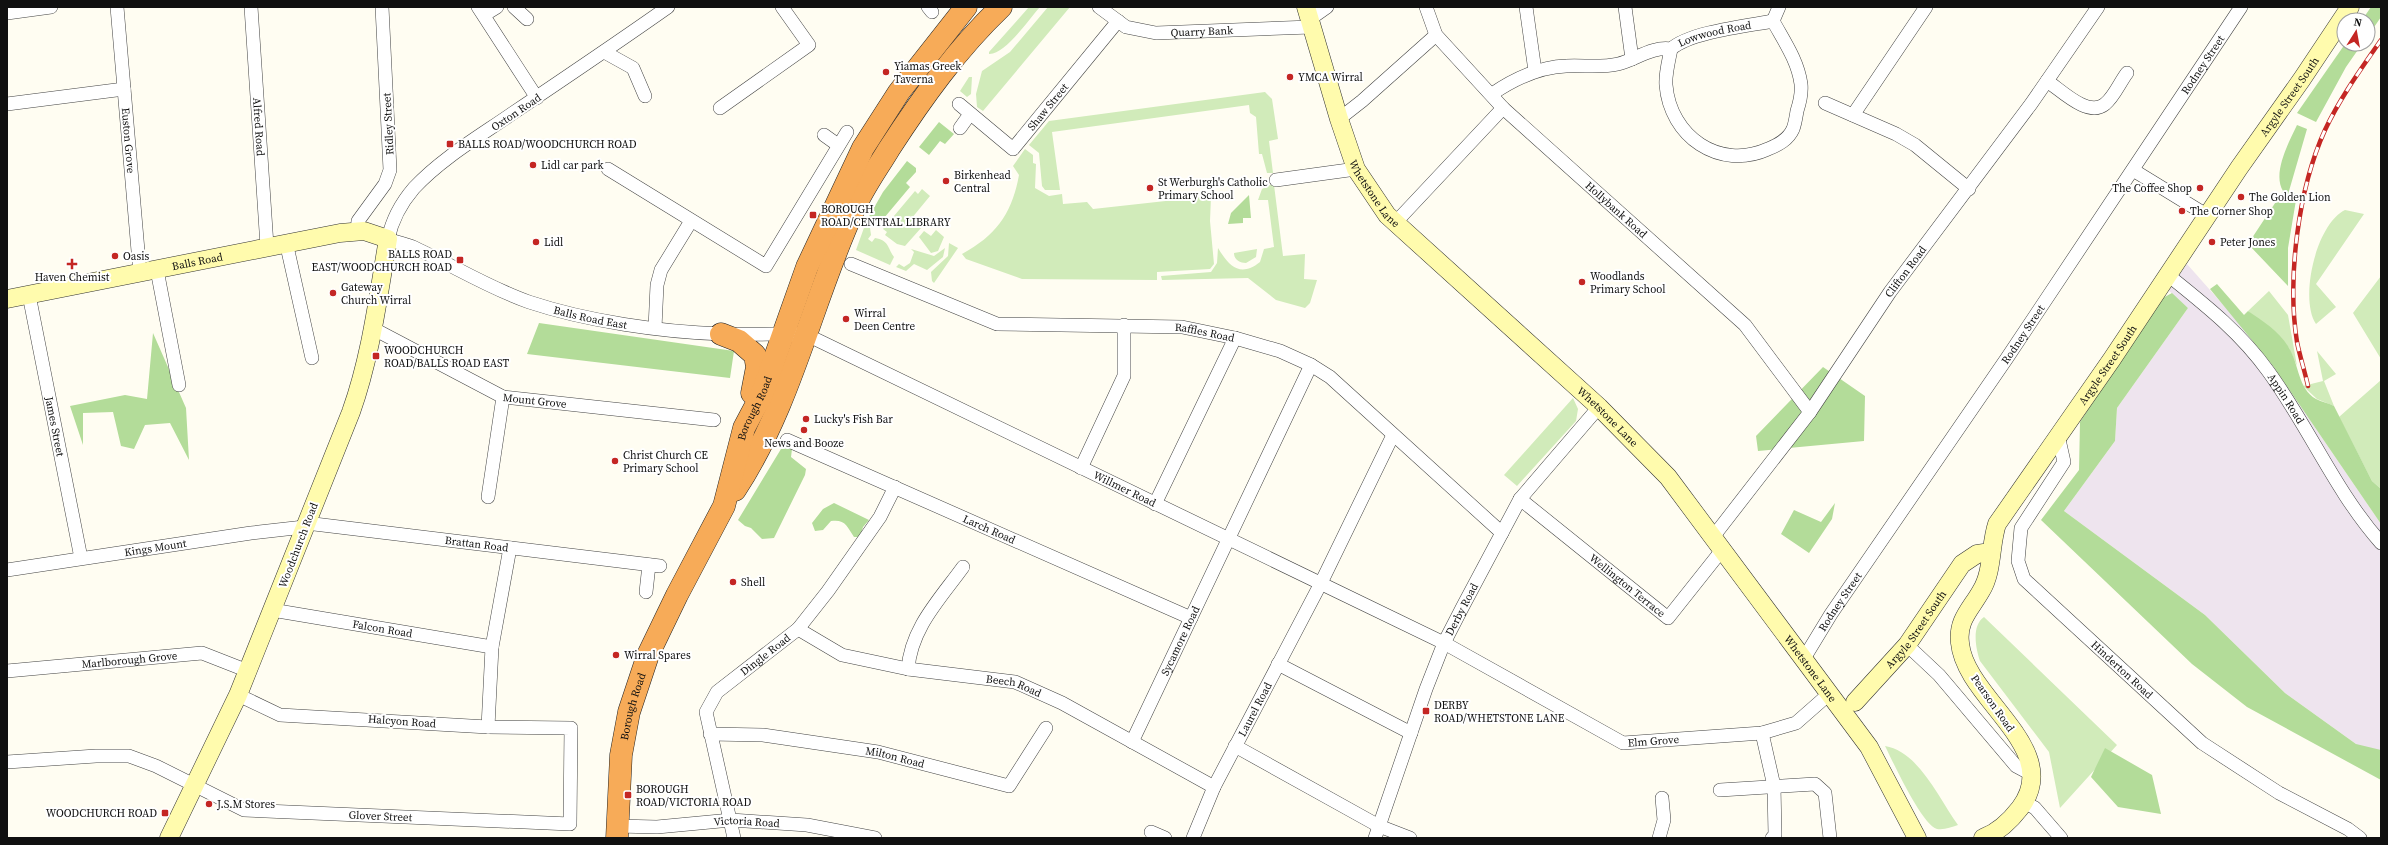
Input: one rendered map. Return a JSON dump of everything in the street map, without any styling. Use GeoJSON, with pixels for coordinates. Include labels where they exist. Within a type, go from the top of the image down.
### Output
{"type":"FeatureCollection","features":[{"type":"Feature","properties":{"kind":"highway","name":"Borough Road"},"geometry":{"type":"LineString","coordinates":[[617,832],[621,755],[628,712],[648,655],[680,589],[724,506],[744,428],[762,394],[807,267],[863,148],[899,92],[966,7]]}},
{"type":"Feature","properties":{"kind":"highway"},"geometry":{"type":"LineString","coordinates":[[724,506],[765,440],[807,335],[854,209],[873,174],[912,113],[960,49],[1001,7]]}},
{"type":"Feature","properties":{"kind":"highway"},"geometry":{"type":"LineString","coordinates":[[721,334],[739,341],[755,355],[757,367],[744,428]]}},
{"type":"Feature","properties":{"kind":"main road","name":"Argyle Street South"},"geometry":{"type":"LineString","coordinates":[[1855,702],[1907,645],[1962,564],[1977,554],[1991,552],[1996,524],[2168,275],[2239,168],[2302,79],[2350,7]]}},
{"type":"Feature","properties":{"kind":"main road","name":"Whetstone Lane"},"geometry":{"type":"LineString","coordinates":[[1309,17],[1339,119],[1356,168],[1387,215],[1599,407],[1668,477],[1869,747],[1916,838]]}},
{"type":"Feature","properties":{"kind":"main road","name":"Balls Road"},"geometry":{"type":"LineString","coordinates":[[7,299],[149,272],[286,242],[357,231],[388,239]]}},
{"type":"Feature","properties":{"kind":"main road","name":"Woodchurch Road"},"geometry":{"type":"LineString","coordinates":[[169,838],[196,786],[238,695],[362,381],[384,270],[388,239]]}},
{"type":"Feature","properties":{"kind":"main road","name":"Pearson Road"},"geometry":{"type":"LineString","coordinates":[[1987,837],[2010,821],[2024,802],[2029,790],[2031,774],[2031,764],[2024,747],[1979,686],[1964,660],[1960,643],[1960,626],[1967,611],[1982,591],[1987,576],[1991,552]]}},
{"type":"Feature","properties":{"kind":"street"},"geometry":{"type":"LineString","coordinates":[[7,13],[51,7]]}},
{"type":"Feature","properties":{"kind":"street","name":"Euston Grove"},"geometry":{"type":"LineString","coordinates":[[118,7],[124,89],[149,272],[179,385]]}},
{"type":"Feature","properties":{"kind":"street","name":"Alfred Road"},"geometry":{"type":"LineString","coordinates":[[251,7],[267,246]]}},
{"type":"Feature","properties":{"kind":"street","name":"Ridley Street"},"geometry":{"type":"LineString","coordinates":[[357,231],[358,221],[385,184],[390,170],[382,7]]}},
{"type":"Feature","properties":{"kind":"street"},"geometry":{"type":"LineString","coordinates":[[497,7],[481,11],[537,98]]}},
{"type":"Feature","properties":{"kind":"street"},"geometry":{"type":"LineString","coordinates":[[514,7],[527,19]]}},
{"type":"Feature","properties":{"kind":"street","name":"Oxton Road"},"geometry":{"type":"LineString","coordinates":[[388,239],[400,208],[414,189],[430,173],[537,98],[606,53],[668,7]]}},
{"type":"Feature","properties":{"kind":"street"},"geometry":{"type":"LineString","coordinates":[[720,108],[809,45],[782,7]]}},
{"type":"Feature","properties":{"kind":"street","name":"Quarry Bank"},"geometry":{"type":"LineString","coordinates":[[1099,7],[1126,27],[1156,33],[1309,17]]}},
{"type":"Feature","properties":{"kind":"street"},"geometry":{"type":"LineString","coordinates":[[1309,17],[1327,7]]}},
{"type":"Feature","properties":{"kind":"street","name":"Hollybank Road"},"geometry":{"type":"LineString","coordinates":[[1426,7],[1436,35],[1492,94],[1503,108],[1745,324],[1810,412]]}},
{"type":"Feature","properties":{"kind":"street"},"geometry":{"type":"LineString","coordinates":[[1526,7],[1535,71]]}},
{"type":"Feature","properties":{"kind":"street"},"geometry":{"type":"LineString","coordinates":[[1625,7],[1632,59]]}},
{"type":"Feature","properties":{"kind":"street"},"geometry":{"type":"LineString","coordinates":[[1671,49],[1666,84],[1670,105],[1680,128],[1704,147],[1721,155],[1744,156],[1762,152],[1781,143],[1793,129],[1801,96],[1800,83],[1794,58],[1773,21],[1779,7]]}},
{"type":"Feature","properties":{"kind":"street"},"geometry":{"type":"LineString","coordinates":[[1853,114],[1926,7]]}},
{"type":"Feature","properties":{"kind":"street","name":"Clifton Road"},"geometry":{"type":"LineString","coordinates":[[1718,543],[1810,412],[1890,292],[1969,189],[2048,81],[2098,7]]}},
{"type":"Feature","properties":{"kind":"street","name":"Rodney Street"},"geometry":{"type":"LineString","coordinates":[[1804,660],[1814,641],[2133,170],[2241,7]]}},
{"type":"Feature","properties":{"kind":"street","name":"Shaw Street"},"geometry":{"type":"LineString","coordinates":[[959,104],[1013,149],[1118,21]]}},
{"type":"Feature","properties":{"kind":"street","name":"Lowwood Road"},"geometry":{"type":"LineString","coordinates":[[1492,94],[1508,83],[1535,71],[1564,66],[1603,66],[1618,64],[1662,48],[1671,49],[1676,45],[1705,34],[1773,21]]}},
{"type":"Feature","properties":{"kind":"street"},"geometry":{"type":"LineString","coordinates":[[1339,119],[1362,101],[1436,35]]}},
{"type":"Feature","properties":{"kind":"street"},"geometry":{"type":"LineString","coordinates":[[606,53],[633,68],[645,96]]}},
{"type":"Feature","properties":{"kind":"street"},"geometry":{"type":"LineString","coordinates":[[2048,81],[2082,105],[2099,106],[2105,104],[2127,73]]}},
{"type":"Feature","properties":{"kind":"street"},"geometry":{"type":"LineString","coordinates":[[7,104],[124,89]]}},
{"type":"Feature","properties":{"kind":"street"},"geometry":{"type":"LineString","coordinates":[[1825,103],[1853,114],[1915,145],[1969,189]]}},
{"type":"Feature","properties":{"kind":"street"},"geometry":{"type":"LineString","coordinates":[[1395,222],[1503,108]]}},
{"type":"Feature","properties":{"kind":"street"},"geometry":{"type":"LineString","coordinates":[[960,128],[970,114]]}},
{"type":"Feature","properties":{"kind":"street"},"geometry":{"type":"LineString","coordinates":[[608,169],[766,266],[847,132]]}},
{"type":"Feature","properties":{"kind":"street"},"geometry":{"type":"LineString","coordinates":[[824,135],[838,145]]}},
{"type":"Feature","properties":{"kind":"street"},"geometry":{"type":"LineString","coordinates":[[1276,180],[1356,168]]}},
{"type":"Feature","properties":{"kind":"street"},"geometry":{"type":"LineString","coordinates":[[2133,170],[2208,216]]}},
{"type":"Feature","properties":{"kind":"street"},"geometry":{"type":"LineString","coordinates":[[655,328],[657,284],[661,270],[691,221]]}},
{"type":"Feature","properties":{"kind":"street","name":"Balls Road East"},"geometry":{"type":"LineString","coordinates":[[388,239],[415,248],[463,273],[528,301],[571,313],[655,328],[721,334],[784,333],[807,335]]}},
{"type":"Feature","properties":{"kind":"street"},"geometry":{"type":"LineString","coordinates":[[286,242],[312,358]]}},
{"type":"Feature","properties":{"kind":"street","name":"Raffles Road"},"geometry":{"type":"LineString","coordinates":[[850,264],[997,324],[1182,327],[1235,338],[1280,351],[1311,365],[1330,377],[1393,436],[1502,533]]}},
{"type":"Feature","properties":{"kind":"street","name":"Appin Road"},"geometry":{"type":"LineString","coordinates":[[2168,275],[2220,317],[2251,348],[2285,395],[2360,520],[2381,543]]}},
{"type":"Feature","properties":{"kind":"street","name":"James Street"},"geometry":{"type":"LineString","coordinates":[[29,295],[81,558]]}},
{"type":"Feature","properties":{"kind":"street"},"geometry":{"type":"LineString","coordinates":[[1081,468],[1124,376],[1124,325]]}},
{"type":"Feature","properties":{"kind":"street","name":"Mount Grove"},"geometry":{"type":"LineString","coordinates":[[372,328],[503,397],[714,420]]}},
{"type":"Feature","properties":{"kind":"street","name":"Willmer Road"},"geometry":{"type":"LineString","coordinates":[[807,335],[1444,643]]}},
{"type":"Feature","properties":{"kind":"street"},"geometry":{"type":"LineString","coordinates":[[1155,504],[1235,338]]}},
{"type":"Feature","properties":{"kind":"street","name":"Sycamore Road"},"geometry":{"type":"LineString","coordinates":[[1132,742],[1311,365]]}},
{"type":"Feature","properties":{"kind":"street"},"geometry":{"type":"LineString","coordinates":[[488,497],[503,397]]}},
{"type":"Feature","properties":{"kind":"street","name":"Derby Road"},"geometry":{"type":"LineString","coordinates":[[1377,832],[1444,643],[1520,499],[1599,407]]}},
{"type":"Feature","properties":{"kind":"street","name":"Hinderton Road"},"geometry":{"type":"LineString","coordinates":[[2058,435],[2064,462],[2021,528],[2018,561],[2024,579],[2202,743],[2279,793],[2348,829],[2360,838]]}},
{"type":"Feature","properties":{"kind":"street","name":"Laurel Road"},"geometry":{"type":"LineString","coordinates":[[1193,838],[1214,787],[1321,583],[1393,436]]}},
{"type":"Feature","properties":{"kind":"street","name":"Larch Road"},"geometry":{"type":"LineString","coordinates":[[787,440],[1191,618]]}},
{"type":"Feature","properties":{"kind":"street","name":"Dingle Road"},"geometry":{"type":"LineString","coordinates":[[734,838],[706,712],[717,692],[798,629],[880,518],[895,487]]}},
{"type":"Feature","properties":{"kind":"street","name":"Wellington Terrace"},"geometry":{"type":"LineString","coordinates":[[1520,499],[1668,618],[1718,543]]}},
{"type":"Feature","properties":{"kind":"street","name":"Kings Mount"},"geometry":{"type":"LineString","coordinates":[[7,570],[305,525]]}},
{"type":"Feature","properties":{"kind":"street","name":"Brattan Road"},"geometry":{"type":"LineString","coordinates":[[305,525],[654,565],[646,592]]}},
{"type":"Feature","properties":{"kind":"street"},"geometry":{"type":"LineString","coordinates":[[488,727],[492,647],[510,548]]}},
{"type":"Feature","properties":{"kind":"street"},"geometry":{"type":"LineString","coordinates":[[908,669],[909,652],[917,632],[963,567]]}},
{"type":"Feature","properties":{"kind":"street","name":"Falcon Road"},"geometry":{"type":"LineString","coordinates":[[272,610],[492,647]]}},
{"type":"Feature","properties":{"kind":"street","name":"Beech Road"},"geometry":{"type":"LineString","coordinates":[[798,629],[842,655],[908,669],[1015,682],[1062,703],[1214,787]]}},
{"type":"Feature","properties":{"kind":"street","name":"Elm Grove"},"geometry":{"type":"LineString","coordinates":[[1444,643],[1623,743],[1762,733],[1796,723],[1829,694]]}},
{"type":"Feature","properties":{"kind":"street"},"geometry":{"type":"LineString","coordinates":[[1907,645],[1939,675],[2016,766],[2031,774]]}},
{"type":"Feature","properties":{"kind":"street","name":"Marlborough Grove"},"geometry":{"type":"LineString","coordinates":[[7,672],[202,653],[248,671]]}},
{"type":"Feature","properties":{"kind":"street"},"geometry":{"type":"LineString","coordinates":[[1278,664],[1411,733]]}},
{"type":"Feature","properties":{"kind":"street","name":"Halcyon Road"},"geometry":{"type":"LineString","coordinates":[[238,695],[280,715],[488,727],[571,728],[570,824]]}},
{"type":"Feature","properties":{"kind":"street","name":"Milton Road"},"geometry":{"type":"LineString","coordinates":[[710,734],[763,734],[878,752],[1009,786],[1046,728]]}},
{"type":"Feature","properties":{"kind":"street"},"geometry":{"type":"LineString","coordinates":[[1762,733],[1774,786],[1775,835],[1772,838]]}},
{"type":"Feature","properties":{"kind":"street"},"geometry":{"type":"LineString","coordinates":[[1235,746],[1377,832],[1410,838]]}},
{"type":"Feature","properties":{"kind":"street","name":"Glover Street"},"geometry":{"type":"LineString","coordinates":[[7,762],[96,756],[129,756],[156,766],[244,810],[570,824]]}},
{"type":"Feature","properties":{"kind":"street"},"geometry":{"type":"LineString","coordinates":[[1720,790],[1815,784],[1825,793],[1830,838]]}},
{"type":"Feature","properties":{"kind":"street"},"geometry":{"type":"LineString","coordinates":[[1659,838],[1664,820],[1662,798]]}},
{"type":"Feature","properties":{"kind":"street"},"geometry":{"type":"LineString","coordinates":[[2024,802],[2035,808],[2061,838]]}},
{"type":"Feature","properties":{"kind":"street","name":"Victoria Road"},"geometry":{"type":"LineString","coordinates":[[617,832],[731,820],[807,825],[861,837],[875,838]]}},
{"type":"Feature","properties":{"kind":"street"},"geometry":{"type":"LineString","coordinates":[[1151,832],[1165,838]]}},
{"type":"Feature","properties":{"kind":"shaded area"},"geometry":{"type":"Polygon","coordinates":[[[2187,264],[2249,334],[2273,366],[2381,524],[2381,771],[2356,744],[2285,693],[2205,615],[2064,511],[2115,441],[2117,408],[2188,308],[2168,290],[2187,264]]]}},
{"type":"Feature","properties":{"kind":"green space"},"geometry":{"type":"Polygon","coordinates":[[[1029,7],[1040,7],[1009,43],[995,53],[989,54],[989,52],[1029,7]]]}},
{"type":"Feature","properties":{"kind":"green space"},"geometry":{"type":"Polygon","coordinates":[[[1048,7],[1070,7],[983,111],[977,107],[976,94],[982,71],[1010,52],[1048,7]]]}},
{"type":"Feature","properties":{"kind":"green space"},"geometry":{"type":"Polygon","coordinates":[[[2371,7],[2381,7],[2381,17],[2376,24],[2376,12],[2368,12],[2371,7]]]}},
{"type":"Feature","properties":{"kind":"green space"},"geometry":{"type":"Polygon","coordinates":[[[2339,52],[2356,52],[2346,67],[2316,122],[2297,113],[2339,52]]]}},
{"type":"Feature","properties":{"kind":"green space"},"geometry":{"type":"Polygon","coordinates":[[[969,77],[972,77],[971,94],[967,97],[960,91],[969,77]]]}},
{"type":"Feature","properties":{"kind":"green space"},"geometry":{"type":"Polygon","coordinates":[[[1265,92],[1272,99],[1278,139],[1269,141],[1273,173],[1267,173],[1262,154],[1259,154],[1256,117],[1250,113],[1249,105],[1052,132],[1060,190],[1045,190],[1042,186],[1039,153],[1029,145],[1049,121],[1265,92]]]}},
{"type":"Feature","properties":{"kind":"green space"},"geometry":{"type":"Polygon","coordinates":[[[939,122],[954,134],[945,144],[940,141],[929,155],[919,147],[939,122]]]}},
{"type":"Feature","properties":{"kind":"green space"},"geometry":{"type":"Polygon","coordinates":[[[2297,125],[2307,129],[2289,191],[2297,194],[2288,248],[2288,286],[2248,244],[2283,191],[2280,184],[2280,167],[2297,125]]]}},
{"type":"Feature","properties":{"kind":"green space"},"geometry":{"type":"Polygon","coordinates":[[[1025,149],[1033,155],[1033,163],[1036,164],[1035,188],[1049,196],[1062,194],[1063,204],[1087,202],[1093,209],[1211,196],[1210,221],[1214,264],[1210,269],[1157,272],[1157,280],[1022,279],[966,259],[962,254],[974,247],[994,231],[1007,212],[1016,189],[1019,175],[1013,166],[1025,149]]]}},
{"type":"Feature","properties":{"kind":"green space"},"geometry":{"type":"Polygon","coordinates":[[[907,161],[916,168],[916,172],[906,183],[910,187],[879,224],[874,225],[867,220],[883,192],[907,161]]]}},
{"type":"Feature","properties":{"kind":"green space"},"geometry":{"type":"Polygon","coordinates":[[[1270,185],[1274,185],[1283,256],[1305,254],[1304,279],[1317,280],[1310,303],[1305,308],[1276,300],[1248,278],[1162,280],[1161,276],[1211,272],[1217,263],[1218,248],[1226,260],[1236,268],[1247,269],[1260,262],[1264,249],[1274,247],[1268,200],[1258,200],[1262,189],[1270,185]]]}},
{"type":"Feature","properties":{"kind":"green space"},"geometry":{"type":"Polygon","coordinates":[[[922,189],[930,196],[911,219],[921,228],[905,246],[897,244],[885,235],[887,232],[883,229],[915,191],[918,194],[922,189]]]}},
{"type":"Feature","properties":{"kind":"green space"},"geometry":{"type":"Polygon","coordinates":[[[1249,195],[1251,218],[1243,218],[1243,223],[1228,224],[1231,213],[1249,195]]]}},
{"type":"Feature","properties":{"kind":"green space"},"geometry":{"type":"Polygon","coordinates":[[[2345,210],[2364,214],[2316,284],[2336,307],[2316,324],[2311,312],[2309,298],[2313,263],[2326,230],[2335,218],[2345,210]]]}},
{"type":"Feature","properties":{"kind":"green space"},"geometry":{"type":"Polygon","coordinates":[[[865,225],[870,228],[871,235],[868,239],[872,242],[875,238],[880,239],[888,245],[894,257],[890,265],[856,250],[865,225]]]}},
{"type":"Feature","properties":{"kind":"green space"},"geometry":{"type":"Polygon","coordinates":[[[936,230],[944,237],[938,251],[931,253],[919,237],[924,231],[931,236],[936,230]]]}},
{"type":"Feature","properties":{"kind":"green space"},"geometry":{"type":"Polygon","coordinates":[[[949,243],[958,248],[934,283],[932,281],[931,272],[948,256],[949,243]]]}},
{"type":"Feature","properties":{"kind":"green space"},"geometry":{"type":"Polygon","coordinates":[[[945,248],[943,257],[927,270],[914,264],[906,271],[896,267],[899,264],[904,267],[910,263],[914,252],[911,249],[934,256],[945,248]]]}},
{"type":"Feature","properties":{"kind":"green space"},"geometry":{"type":"Polygon","coordinates":[[[1257,249],[1256,257],[1246,263],[1238,261],[1234,255],[1234,253],[1257,249]]]}},
{"type":"Feature","properties":{"kind":"green space"},"geometry":{"type":"Polygon","coordinates":[[[2381,276],[2381,359],[2353,313],[2381,276]]]}},
{"type":"Feature","properties":{"kind":"green space"},"geometry":{"type":"Polygon","coordinates":[[[2217,284],[2244,315],[2248,311],[2271,327],[2281,337],[2292,354],[2302,383],[2310,395],[2334,406],[2372,481],[2381,489],[2381,524],[2273,366],[2210,289],[2217,284]]]}},
{"type":"Feature","properties":{"kind":"green space"},"geometry":{"type":"Polygon","coordinates":[[[2269,291],[2288,315],[2297,366],[2289,348],[2248,311],[2269,291]]]}},
{"type":"Feature","properties":{"kind":"green space"},"geometry":{"type":"Polygon","coordinates":[[[2172,293],[2188,308],[2117,408],[2115,441],[2064,511],[2205,615],[2285,693],[2356,744],[2381,750],[2381,780],[2247,707],[2192,664],[2041,520],[2079,470],[2080,422],[2159,300],[2172,293]]]}},
{"type":"Feature","properties":{"kind":"green space"},"geometry":{"type":"Polygon","coordinates":[[[539,323],[734,351],[730,378],[527,354],[539,323]]]}},
{"type":"Feature","properties":{"kind":"green space"},"geometry":{"type":"Polygon","coordinates":[[[153,333],[186,408],[189,460],[170,423],[145,425],[134,449],[121,446],[113,412],[83,413],[83,445],[70,406],[125,395],[147,399],[153,333]]]}},
{"type":"Feature","properties":{"kind":"green space"},"geometry":{"type":"Polygon","coordinates":[[[2317,351],[2336,374],[2324,381],[2334,406],[2317,399],[2303,386],[2323,381],[2317,351]]]}},
{"type":"Feature","properties":{"kind":"green space"},"geometry":{"type":"Polygon","coordinates":[[[1823,367],[1865,396],[1864,441],[1758,451],[1756,436],[1823,367]]]}},
{"type":"Feature","properties":{"kind":"green space"},"geometry":{"type":"Polygon","coordinates":[[[2381,380],[2381,489],[2372,481],[2339,417],[2381,380]]]}},
{"type":"Feature","properties":{"kind":"green space"},"geometry":{"type":"Polygon","coordinates":[[[1573,398],[1578,409],[1576,421],[1517,486],[1504,475],[1573,398]]]}},
{"type":"Feature","properties":{"kind":"green space"},"geometry":{"type":"Polygon","coordinates":[[[781,449],[792,449],[791,457],[806,469],[805,475],[774,538],[762,539],[751,528],[745,526],[738,520],[781,449]]]}},
{"type":"Feature","properties":{"kind":"green space"},"geometry":{"type":"Polygon","coordinates":[[[834,503],[869,520],[863,527],[860,537],[854,537],[845,524],[840,521],[831,521],[823,530],[815,531],[812,523],[823,509],[834,503]]]}},
{"type":"Feature","properties":{"kind":"green space"},"geometry":{"type":"Polygon","coordinates":[[[1835,503],[1832,519],[1809,553],[1781,534],[1794,510],[1821,522],[1835,503]]]}},
{"type":"Feature","properties":{"kind":"green space"},"geometry":{"type":"Polygon","coordinates":[[[1984,617],[2117,745],[2060,808],[2049,752],[1980,661],[1976,644],[1976,632],[1977,626],[1984,617]]]}},
{"type":"Feature","properties":{"kind":"green space"},"geometry":{"type":"Polygon","coordinates":[[[1885,746],[1897,750],[1908,757],[1918,767],[1928,778],[1958,825],[1937,829],[1931,825],[1908,792],[1885,746]]]}},
{"type":"Feature","properties":{"kind":"green space"},"geometry":{"type":"Polygon","coordinates":[[[2105,748],[2152,775],[2161,814],[2118,807],[2091,777],[2105,748]]]}},
{"type":"Feature","properties":{"kind":"railway"},"geometry":{"type":"LineString","coordinates":[[2308,386],[2297,342],[2293,291],[2297,234],[2302,206],[2308,179],[2325,130],[2344,95],[2381,40]]}},
{"type":"Feature","properties":{"kind":"place","name":"Yiamas Greek Taverna"},"geometry":{"type":"Point","coordinates":[886,72]}},
{"type":"Feature","properties":{"kind":"place","name":"YMCA Wirral"},"geometry":{"type":"Point","coordinates":[1290,77]}},
{"type":"Feature","properties":{"kind":"place","name":"BALLS ROAD/WOODCHURCH ROAD"},"geometry":{"type":"Point","coordinates":[450,144]}},
{"type":"Feature","properties":{"kind":"place","name":"Lidl car park"},"geometry":{"type":"Point","coordinates":[533,165]}},
{"type":"Feature","properties":{"kind":"place","name":"Birkenhead Central"},"geometry":{"type":"Point","coordinates":[946,181]}},
{"type":"Feature","properties":{"kind":"place","name":"St Werburgh's Catholic Primary School"},"geometry":{"type":"Point","coordinates":[1150,188]}},
{"type":"Feature","properties":{"kind":"place","name":"The Coffee Shop"},"geometry":{"type":"Point","coordinates":[2200,188]}},
{"type":"Feature","properties":{"kind":"place","name":"The Golden Lion"},"geometry":{"type":"Point","coordinates":[2241,197]}},
{"type":"Feature","properties":{"kind":"place","name":"The Corner Shop"},"geometry":{"type":"Point","coordinates":[2182,211]}},
{"type":"Feature","properties":{"kind":"place","name":"BOROUGH ROAD/CENTRAL LIBRARY"},"geometry":{"type":"Point","coordinates":[813,215]}},
{"type":"Feature","properties":{"kind":"place","name":"Lidl"},"geometry":{"type":"Point","coordinates":[536,242]}},
{"type":"Feature","properties":{"kind":"place","name":"Peter Jones"},"geometry":{"type":"Point","coordinates":[2212,242]}},
{"type":"Feature","properties":{"kind":"place","name":"Oasis"},"geometry":{"type":"Point","coordinates":[115,256]}},
{"type":"Feature","properties":{"kind":"place","name":"BALLS ROAD EAST/WOODCHURCH ROAD"},"geometry":{"type":"Point","coordinates":[460,260]}},
{"type":"Feature","properties":{"kind":"place","name":"Haven Chemist"},"geometry":{"type":"Point","coordinates":[72,264]}},
{"type":"Feature","properties":{"kind":"place","name":"Woodlands Primary School"},"geometry":{"type":"Point","coordinates":[1582,282]}},
{"type":"Feature","properties":{"kind":"place","name":"Gateway Church Wirral"},"geometry":{"type":"Point","coordinates":[333,293]}},
{"type":"Feature","properties":{"kind":"place","name":"Wirral Deen Centre"},"geometry":{"type":"Point","coordinates":[846,319]}},
{"type":"Feature","properties":{"kind":"place","name":"WOODCHURCH ROAD/BALLS ROAD EAST"},"geometry":{"type":"Point","coordinates":[376,356]}},
{"type":"Feature","properties":{"kind":"place","name":"Lucky's Fish Bar"},"geometry":{"type":"Point","coordinates":[806,419]}},
{"type":"Feature","properties":{"kind":"place","name":"News and Booze"},"geometry":{"type":"Point","coordinates":[804,430]}},
{"type":"Feature","properties":{"kind":"place","name":"Christ Church CE Primary School"},"geometry":{"type":"Point","coordinates":[615,461]}},
{"type":"Feature","properties":{"kind":"place","name":"Shell"},"geometry":{"type":"Point","coordinates":[733,582]}},
{"type":"Feature","properties":{"kind":"place","name":"Wirral Spares"},"geometry":{"type":"Point","coordinates":[616,655]}},
{"type":"Feature","properties":{"kind":"place","name":"DERBY ROAD/WHETSTONE LANE"},"geometry":{"type":"Point","coordinates":[1426,711]}},
{"type":"Feature","properties":{"kind":"place","name":"BOROUGH ROAD/VICTORIA ROAD"},"geometry":{"type":"Point","coordinates":[628,795]}},
{"type":"Feature","properties":{"kind":"place","name":"J.S.M Stores"},"geometry":{"type":"Point","coordinates":[209,804]}},
{"type":"Feature","properties":{"kind":"place","name":"WOODCHURCH ROAD"},"geometry":{"type":"Point","coordinates":[165,813]}}]}
